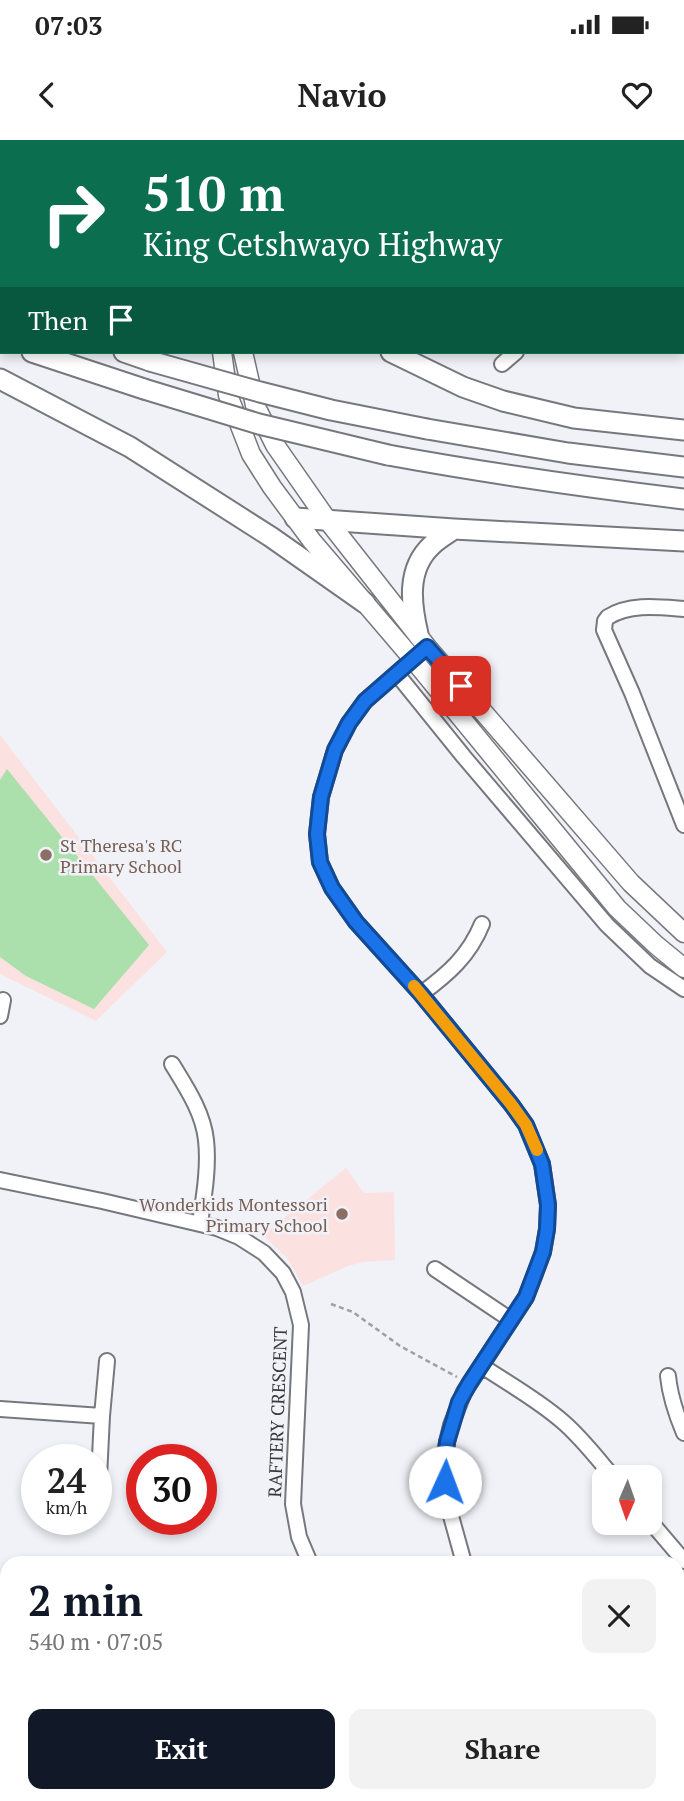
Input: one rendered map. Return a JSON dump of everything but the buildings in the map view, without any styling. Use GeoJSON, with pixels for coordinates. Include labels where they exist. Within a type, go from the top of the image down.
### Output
{"type":"FeatureCollection","features":[{"type":"Feature","properties":{"kind":"highway"},"geometry":{"type":"LineString","coordinates":[[38,354],[144,390],[260,424],[388,455],[566,484],[684,499]]}},
{"type":"Feature","properties":{"kind":"highway"},"geometry":{"type":"LineString","coordinates":[[130,354],[331,410],[568,453],[684,467]]}},
{"type":"Feature","properties":{"kind":"highway"},"geometry":{"type":"LineString","coordinates":[[395,354],[463,387],[503,401],[574,418],[684,430]]}},
{"type":"Feature","properties":{"kind":"highway"},"geometry":{"type":"LineString","coordinates":[[0,379],[130,447],[271,537],[365,603]]}},
{"type":"Feature","properties":{"kind":"highway"},"geometry":{"type":"LineString","coordinates":[[295,517],[454,529],[684,541]]}},
{"type":"Feature","properties":{"kind":"highway"},"geometry":{"type":"LineString","coordinates":[[423,640],[412,598],[413,577],[431,546],[454,529]]}},
{"type":"Feature","properties":{"kind":"main road"},"geometry":{"type":"LineString","coordinates":[[222,354],[228,394],[250,454],[312,541],[412,658],[617,908],[656,946],[684,968]]}},
{"type":"Feature","properties":{"kind":"main road"},"geometry":{"type":"LineString","coordinates":[[243,354],[255,405],[275,446],[328,521],[423,640],[631,883],[684,933]]}},
{"type":"Feature","properties":{"kind":"street"},"geometry":{"type":"LineString","coordinates":[[502,364],[514,354]]}},
{"type":"Feature","properties":{"kind":"street"},"geometry":{"type":"LineString","coordinates":[[684,608],[648,607],[623,610],[608,617],[604,630],[684,825]]}},
{"type":"Feature","properties":{"kind":"street"},"geometry":{"type":"LineString","coordinates":[[423,640],[412,658],[365,701],[349,723],[335,750],[321,797],[317,834],[320,862],[332,888],[356,922],[421,994],[511,1104],[526,1125],[542,1164],[548,1205],[543,1252],[526,1297],[469,1384],[451,1425],[444,1466],[446,1498],[462,1556]]}},
{"type":"Feature","properties":{"kind":"street"},"geometry":{"type":"LineString","coordinates":[[397,674],[607,925],[650,966],[684,989]]}},
{"type":"Feature","properties":{"kind":"street"},"geometry":{"type":"LineString","coordinates":[[421,994],[464,955],[482,924]]}},
{"type":"Feature","properties":{"kind":"street"},"geometry":{"type":"LineString","coordinates":[[0,1016],[3,1000]]}},
{"type":"Feature","properties":{"kind":"street"},"geometry":{"type":"LineString","coordinates":[[172,1064],[195,1104],[206,1139],[205,1187],[200,1223]]}},
{"type":"Feature","properties":{"kind":"street","name":"RAFTERY CRESCENT"},"geometry":{"type":"LineString","coordinates":[[0,1180],[217,1228],[239,1237],[264,1253],[283,1273],[295,1298],[301,1325],[293,1504],[299,1537],[307,1556]]}},
{"type":"Feature","properties":{"kind":"street"},"geometry":{"type":"LineString","coordinates":[[435,1269],[511,1320]]}},
{"type":"Feature","properties":{"kind":"street"},"geometry":{"type":"LineString","coordinates":[[101,1444],[107,1361]]}},
{"type":"Feature","properties":{"kind":"street"},"geometry":{"type":"LineString","coordinates":[[482,1366],[561,1420],[603,1465]]}},
{"type":"Feature","properties":{"kind":"street"},"geometry":{"type":"LineString","coordinates":[[668,1376],[674,1411],[684,1433]]}},
{"type":"Feature","properties":{"kind":"street"},"geometry":{"type":"LineString","coordinates":[[0,1409],[102,1416]]}},
{"type":"Feature","properties":{"kind":"street"},"geometry":{"type":"LineString","coordinates":[[662,1535],[680,1556]]}},
{"type":"Feature","properties":{"kind":"path"},"geometry":{"type":"LineString","coordinates":[[331,1304],[353,1312],[400,1346],[469,1384]]}},
{"type":"Feature","properties":{"kind":"shaded area","name":"St Theresa's RC Primary School"},"geometry":{"type":"Polygon","coordinates":[[[0,735],[167,952],[96,1021],[0,974],[0,735]]]}},
{"type":"Feature","properties":{"kind":"shaded area","name":"Wonderkids Montessori Primary School"},"geometry":{"type":"Polygon","coordinates":[[[346,1168],[364,1193],[394,1192],[395,1260],[348,1266],[303,1286],[287,1258],[263,1235],[346,1168]]]}},
{"type":"Feature","properties":{"kind":"green space","name":"St Theresa's RC Primary School"},"geometry":{"type":"Polygon","coordinates":[[[7,769],[149,945],[94,1009],[26,976],[0,957],[0,780],[7,769]]]}},
{"type":"Feature","properties":{"kind":"slow traffic"},"geometry":{"type":"LineString","coordinates":[[414,986],[511,1104],[526,1125],[537,1150]]}},
{"type":"Feature","properties":{"kind":"place","name":"St Theresa's RC Primary School"},"geometry":{"type":"Point","coordinates":[46,855]}},
{"type":"Feature","properties":{"kind":"place","name":"Wonderkids Montessori Primary School"},"geometry":{"type":"Point","coordinates":[342,1214]}},
{"type":"Feature","properties":{"kind":"route"},"geometry":{"type":"LineString","coordinates":[[445,1482],[447,1442],[459,1402],[526,1297],[536,1274],[547,1229],[546,1184],[534,1140],[511,1104],[421,994],[356,922],[332,888],[320,862],[317,834],[321,797],[335,750],[349,723],[365,701],[427,647],[461,686]]}}]}
